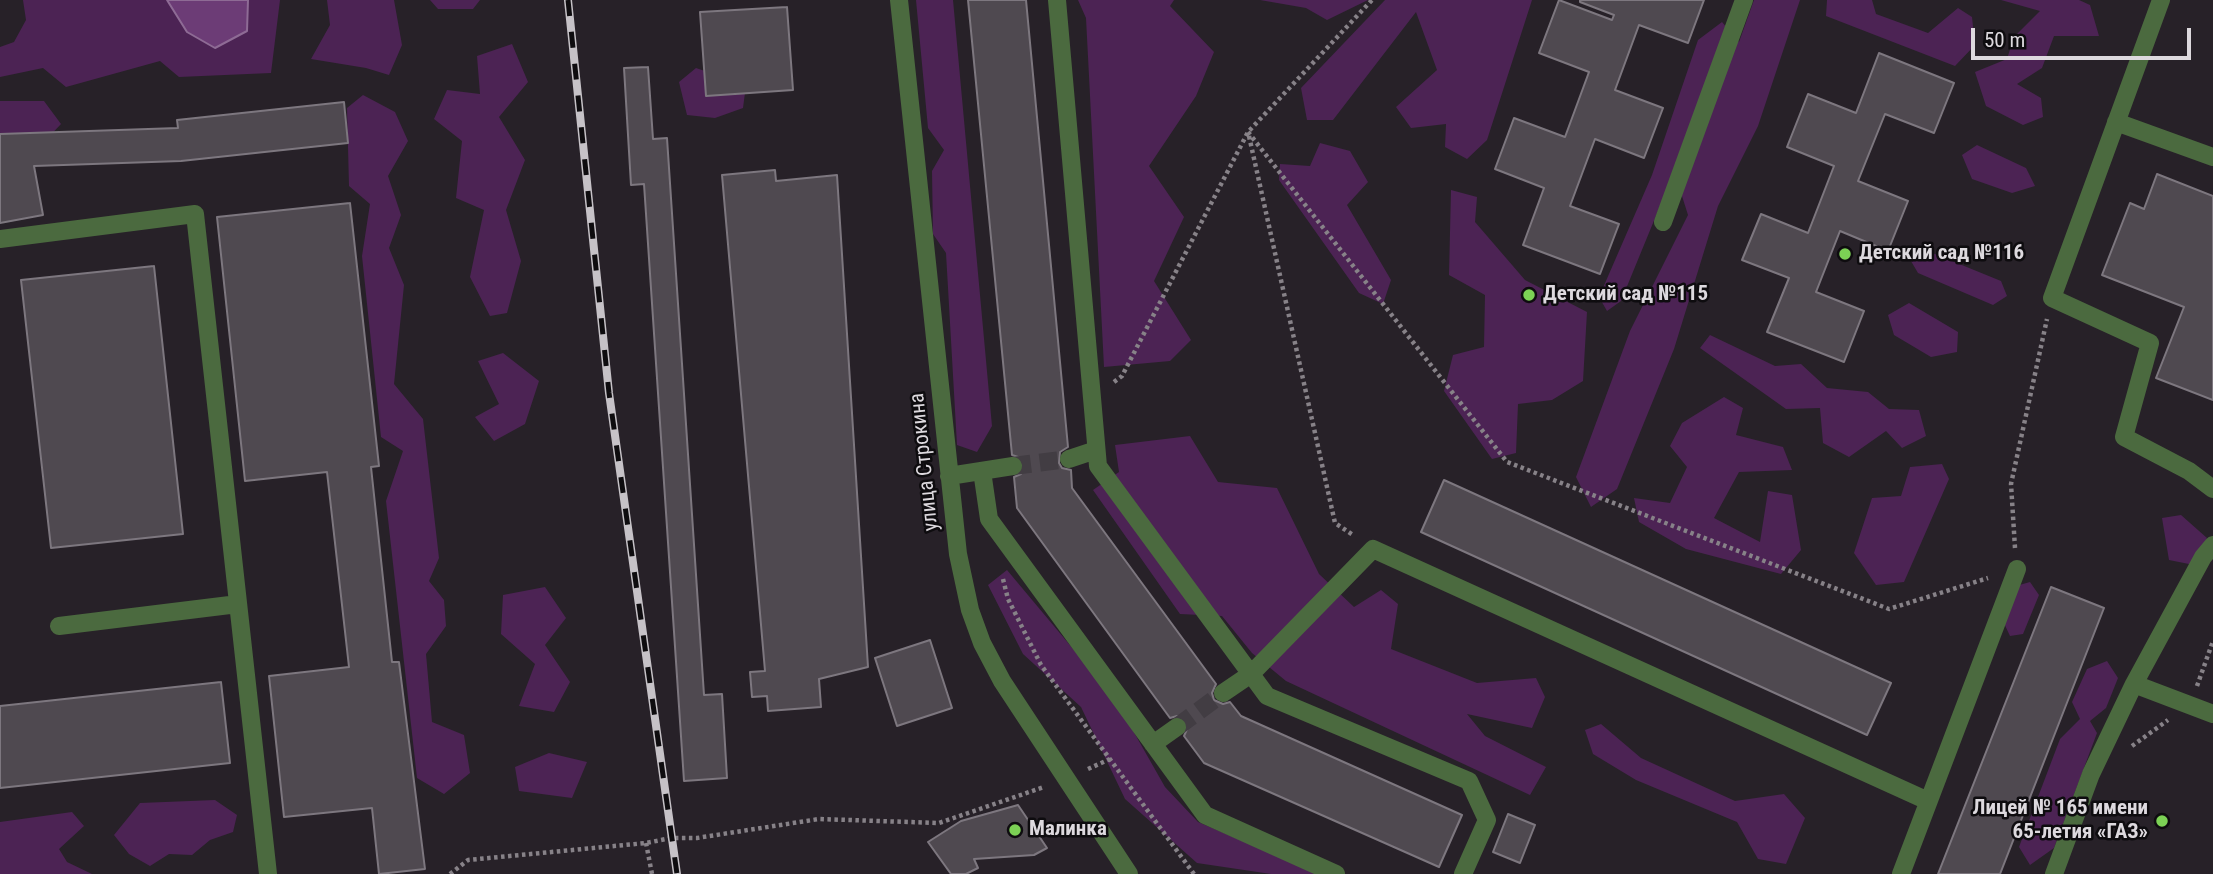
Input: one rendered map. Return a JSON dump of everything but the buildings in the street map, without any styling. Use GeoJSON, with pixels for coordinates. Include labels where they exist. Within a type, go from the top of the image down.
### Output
{"type":"FeatureCollection","features":[{"type":"Feature","properties":{"kind":"street","name":"улица Строкина"},"geometry":{"type":"LineString","coordinates":[[899,0],[958,554],[970,610],[982,643],[1002,681],[1129,874]]}},
{"type":"Feature","properties":{"kind":"street"},"geometry":{"type":"LineString","coordinates":[[1057,0],[1098,466],[1267,696],[1469,781],[1487,820],[1463,874]]}},
{"type":"Feature","properties":{"kind":"street"},"geometry":{"type":"LineString","coordinates":[[1662,222],[1744,0]]}},
{"type":"Feature","properties":{"kind":"street"},"geometry":{"type":"LineString","coordinates":[[2161,0],[2052,298],[2150,343],[2124,437],[2189,471],[2213,489]]}},
{"type":"Feature","properties":{"kind":"street"},"geometry":{"type":"LineString","coordinates":[[2116,122],[2213,157]]}},
{"type":"Feature","properties":{"kind":"street"},"geometry":{"type":"LineString","coordinates":[[0,239],[195,214],[268,874]]}},
{"type":"Feature","properties":{"kind":"street"},"geometry":{"type":"LineString","coordinates":[[1069,458],[1096,450]]}},
{"type":"Feature","properties":{"kind":"street"},"geometry":{"type":"LineString","coordinates":[[949,476],[1013,466]]}},
{"type":"Feature","properties":{"kind":"street"},"geometry":{"type":"LineString","coordinates":[[982,471],[989,519],[1205,815],[1336,874]]}},
{"type":"Feature","properties":{"kind":"street"},"geometry":{"type":"LineString","coordinates":[[2054,874],[2091,774],[2134,684],[2203,556],[2213,545]]}},
{"type":"Feature","properties":{"kind":"street"},"geometry":{"type":"LineString","coordinates":[[1223,693],[1251,674],[1373,549],[1928,801]]}},
{"type":"Feature","properties":{"kind":"street"},"geometry":{"type":"LineString","coordinates":[[1901,874],[2017,569]]}},
{"type":"Feature","properties":{"kind":"street"},"geometry":{"type":"LineString","coordinates":[[60,626],[238,604]]}},
{"type":"Feature","properties":{"kind":"street"},"geometry":{"type":"LineString","coordinates":[[2134,684],[2213,714]]}},
{"type":"Feature","properties":{"kind":"street"},"geometry":{"type":"LineString","coordinates":[[1153,744],[1177,727]]}},
{"type":"Feature","properties":{"kind":"path"},"geometry":{"type":"LineString","coordinates":[[1092,400],[1122,376],[1248,132],[1372,0]]}},
{"type":"Feature","properties":{"kind":"path"},"geometry":{"type":"LineString","coordinates":[[1248,132],[1335,523],[1373,549]]}},
{"type":"Feature","properties":{"kind":"path"},"geometry":{"type":"LineString","coordinates":[[1248,132],[1507,462],[1889,609],[2017,569],[2011,484],[2052,298]]}},
{"type":"Feature","properties":{"kind":"path"},"geometry":{"type":"LineString","coordinates":[[1002,572],[1008,599],[1041,665],[1194,874]]}},
{"type":"Feature","properties":{"kind":"path"},"geometry":{"type":"LineString","coordinates":[[2124,751],[2190,705],[2213,641]]}},
{"type":"Feature","properties":{"kind":"path"},"geometry":{"type":"LineString","coordinates":[[450,874],[468,860],[646,844],[671,838],[696,838],[819,818],[939,823],[1065,780],[1110,758]]}},
{"type":"Feature","properties":{"kind":"path"},"geometry":{"type":"LineString","coordinates":[[646,844],[652,874]]}},
{"type":"Feature","properties":{"kind":"shaded area"},"geometry":{"type":"Polygon","coordinates":[[[23,0],[167,0],[187,32],[247,31],[248,0],[280,0],[271,73],[179,77],[160,61],[66,87],[43,68],[0,77],[0,47],[14,42],[26,20],[23,0]]]}},
{"type":"Feature","properties":{"kind":"shaded area"},"geometry":{"type":"Polygon","coordinates":[[[167,0],[248,0],[247,31],[215,48],[187,32],[167,0]]]}},
{"type":"Feature","properties":{"kind":"shaded area"},"geometry":{"type":"Polygon","coordinates":[[[327,0],[394,0],[402,45],[389,75],[366,68],[311,59],[330,25],[327,0]]]}},
{"type":"Feature","properties":{"kind":"shaded area"},"geometry":{"type":"Polygon","coordinates":[[[430,0],[480,0],[473,9],[438,9],[430,0]]]}},
{"type":"Feature","properties":{"kind":"shaded area"},"geometry":{"type":"Polygon","coordinates":[[[916,0],[953,0],[992,426],[977,452],[957,445],[946,253],[933,234],[932,171],[944,150],[928,128],[916,0]]]}},
{"type":"Feature","properties":{"kind":"shaded area"},"geometry":{"type":"Polygon","coordinates":[[[1078,0],[1174,0],[1170,6],[1214,52],[1196,96],[1149,166],[1184,217],[1154,281],[1191,340],[1170,361],[1104,367],[1086,18],[1078,0]]]}},
{"type":"Feature","properties":{"kind":"shaded area"},"geometry":{"type":"Polygon","coordinates":[[[1260,0],[1368,0],[1327,20],[1306,8],[1260,0]]]}},
{"type":"Feature","properties":{"kind":"shaded area"},"geometry":{"type":"Polygon","coordinates":[[[1385,0],[1532,0],[1487,140],[1467,159],[1445,147],[1446,124],[1411,128],[1396,107],[1437,70],[1416,12],[1333,120],[1307,120],[1301,88],[1385,0]]]}},
{"type":"Feature","properties":{"kind":"shaded area"},"geometry":{"type":"Polygon","coordinates":[[[1754,0],[1800,0],[1758,126],[1718,206],[1674,349],[1617,489],[1591,507],[1576,477],[1630,331],[1688,215],[1682,196],[1660,206],[1621,301],[1607,311],[1599,297],[1652,175],[1698,40],[1722,22],[1739,42],[1754,0]]]}},
{"type":"Feature","properties":{"kind":"shaded area"},"geometry":{"type":"Polygon","coordinates":[[[1827,0],[1872,0],[1876,14],[1928,33],[1958,8],[1972,17],[1975,45],[1955,66],[1826,16],[1827,0]]]}},
{"type":"Feature","properties":{"kind":"shaded area"},"geometry":{"type":"Polygon","coordinates":[[[2001,0],[2079,0],[2090,5],[2099,36],[2054,36],[2042,68],[2017,84],[2041,98],[2043,117],[2023,125],[1986,106],[1975,72],[2007,59],[2014,37],[2040,11],[2001,0]]]}},
{"type":"Feature","properties":{"kind":"shaded area"},"geometry":{"type":"Polygon","coordinates":[[[512,44],[528,82],[499,117],[525,160],[506,210],[521,261],[507,313],[490,316],[470,277],[484,210],[456,198],[462,141],[434,119],[447,90],[480,94],[477,56],[512,44]]]}},
{"type":"Feature","properties":{"kind":"shaded area"},"geometry":{"type":"Polygon","coordinates":[[[696,68],[746,85],[743,108],[715,118],[687,115],[679,82],[696,68]]]}},
{"type":"Feature","properties":{"kind":"shaded area"},"geometry":{"type":"Polygon","coordinates":[[[363,95],[395,112],[408,141],[388,176],[401,215],[389,248],[404,285],[394,384],[423,419],[439,558],[429,581],[444,600],[446,626],[426,654],[432,722],[464,735],[470,773],[444,794],[417,778],[386,501],[403,451],[381,437],[362,256],[370,204],[349,186],[347,108],[363,95]]]}},
{"type":"Feature","properties":{"kind":"shaded area"},"geometry":{"type":"Polygon","coordinates":[[[0,101],[44,101],[61,124],[43,143],[0,143],[0,101]]]}},
{"type":"Feature","properties":{"kind":"shaded area"},"geometry":{"type":"Polygon","coordinates":[[[1320,143],[1350,151],[1368,182],[1347,205],[1391,280],[1383,304],[1359,293],[1279,180],[1280,164],[1310,166],[1320,143]]]}},
{"type":"Feature","properties":{"kind":"shaded area"},"geometry":{"type":"Polygon","coordinates":[[[1977,145],[2026,168],[2035,186],[2012,193],[1972,179],[1962,155],[1977,145]]]}},
{"type":"Feature","properties":{"kind":"shaded area"},"geometry":{"type":"Polygon","coordinates":[[[1451,190],[1477,197],[1475,222],[1525,280],[1587,312],[1583,381],[1552,400],[1518,404],[1516,453],[1492,459],[1444,391],[1453,355],[1484,347],[1485,295],[1449,275],[1451,190]]]}},
{"type":"Feature","properties":{"kind":"shaded area"},"geometry":{"type":"Polygon","coordinates":[[[1925,250],[2001,281],[2007,296],[1993,305],[1918,273],[1908,256],[1925,250]]]}},
{"type":"Feature","properties":{"kind":"shaded area"},"geometry":{"type":"Polygon","coordinates":[[[1909,303],[1958,332],[1957,352],[1931,357],[1894,335],[1888,315],[1909,303]]]}},
{"type":"Feature","properties":{"kind":"shaded area"},"geometry":{"type":"Polygon","coordinates":[[[1710,335],[1775,366],[1801,364],[1827,388],[1868,392],[1889,409],[1919,410],[1926,436],[1902,448],[1886,431],[1849,457],[1823,443],[1820,408],[1786,409],[1700,348],[1710,335]]]}},
{"type":"Feature","properties":{"kind":"shaded area"},"geometry":{"type":"Polygon","coordinates":[[[503,353],[539,381],[525,424],[494,441],[475,417],[499,404],[478,361],[503,353]]]}},
{"type":"Feature","properties":{"kind":"shaded area"},"geometry":{"type":"Polygon","coordinates":[[[1724,397],[1743,408],[1736,435],[1783,447],[1792,470],[1739,472],[1714,518],[1760,542],[1768,491],[1792,495],[1801,550],[1781,574],[1686,549],[1639,522],[1634,498],[1670,503],[1687,467],[1670,446],[1682,423],[1724,397]]]}},
{"type":"Feature","properties":{"kind":"shaded area"},"geometry":{"type":"Polygon","coordinates":[[[1190,436],[1218,482],[1277,488],[1319,574],[1354,607],[1381,590],[1398,604],[1391,649],[1477,683],[1536,678],[1545,697],[1532,728],[1467,714],[1485,736],[1546,767],[1530,795],[1286,681],[1252,653],[1222,616],[1180,614],[1093,490],[1119,472],[1115,445],[1190,436]]]}},
{"type":"Feature","properties":{"kind":"shaded area"},"geometry":{"type":"Polygon","coordinates":[[[1942,464],[1949,479],[1904,582],[1876,585],[1854,553],[1872,498],[1901,496],[1910,467],[1942,464]]]}},
{"type":"Feature","properties":{"kind":"shaded area"},"geometry":{"type":"Polygon","coordinates":[[[2181,515],[2207,538],[2194,565],[2169,560],[2162,518],[2181,515]]]}},
{"type":"Feature","properties":{"kind":"shaded area"},"geometry":{"type":"Polygon","coordinates":[[[1007,570],[1115,699],[1165,787],[1198,822],[1320,874],[1271,874],[1197,863],[1125,799],[1081,707],[1023,654],[988,585],[1007,570]]]}},
{"type":"Feature","properties":{"kind":"shaded area"},"geometry":{"type":"Polygon","coordinates":[[[2030,582],[2039,595],[2023,634],[2010,636],[2002,619],[2016,586],[2030,582]]]}},
{"type":"Feature","properties":{"kind":"shaded area"},"geometry":{"type":"Polygon","coordinates":[[[545,587],[566,618],[545,645],[570,682],[554,712],[519,706],[535,664],[501,634],[503,595],[545,587]]]}},
{"type":"Feature","properties":{"kind":"shaded area"},"geometry":{"type":"Polygon","coordinates":[[[2107,661],[2118,678],[2106,708],[2090,721],[2097,733],[2054,848],[2030,865],[2019,847],[2060,739],[2080,719],[2072,702],[2087,669],[2107,661]]]}},
{"type":"Feature","properties":{"kind":"shaded area"},"geometry":{"type":"Polygon","coordinates":[[[1601,724],[1641,758],[1735,801],[1784,794],[1805,818],[1786,864],[1758,859],[1737,822],[1636,780],[1593,754],[1585,730],[1601,724]]]}},
{"type":"Feature","properties":{"kind":"shaded area"},"geometry":{"type":"Polygon","coordinates":[[[549,753],[587,762],[572,798],[519,791],[515,767],[549,753]]]}},
{"type":"Feature","properties":{"kind":"shaded area"},"geometry":{"type":"Polygon","coordinates":[[[215,800],[237,815],[233,832],[210,840],[192,855],[169,854],[150,866],[129,854],[114,835],[140,803],[215,800]]]}},
{"type":"Feature","properties":{"kind":"shaded area"},"geometry":{"type":"Polygon","coordinates":[[[72,812],[84,826],[59,849],[67,862],[92,874],[0,874],[0,822],[72,812]]]}},
{"type":"Feature","properties":{"kind":"tunnel"},"geometry":{"type":"LineString","coordinates":[[1013,466],[1069,459]]}},
{"type":"Feature","properties":{"kind":"tunnel"},"geometry":{"type":"LineString","coordinates":[[1177,727],[1223,693]]}},
{"type":"Feature","properties":{"kind":"railway"},"geometry":{"type":"LineString","coordinates":[[568,0],[609,393],[677,874]]}},
{"type":"Feature","properties":{"kind":"place","name":"Детский сад №116"},"geometry":{"type":"Point","coordinates":[1845,254]}},
{"type":"Feature","properties":{"kind":"place","name":"Детский сад №115"},"geometry":{"type":"Point","coordinates":[1529,295]}},
{"type":"Feature","properties":{"kind":"place","name":"Лицей № 165 имени 65-летия «ГАЗ»"},"geometry":{"type":"Point","coordinates":[2162,821]}},
{"type":"Feature","properties":{"kind":"place","name":"Малинка"},"geometry":{"type":"Point","coordinates":[1015,830]}}]}
